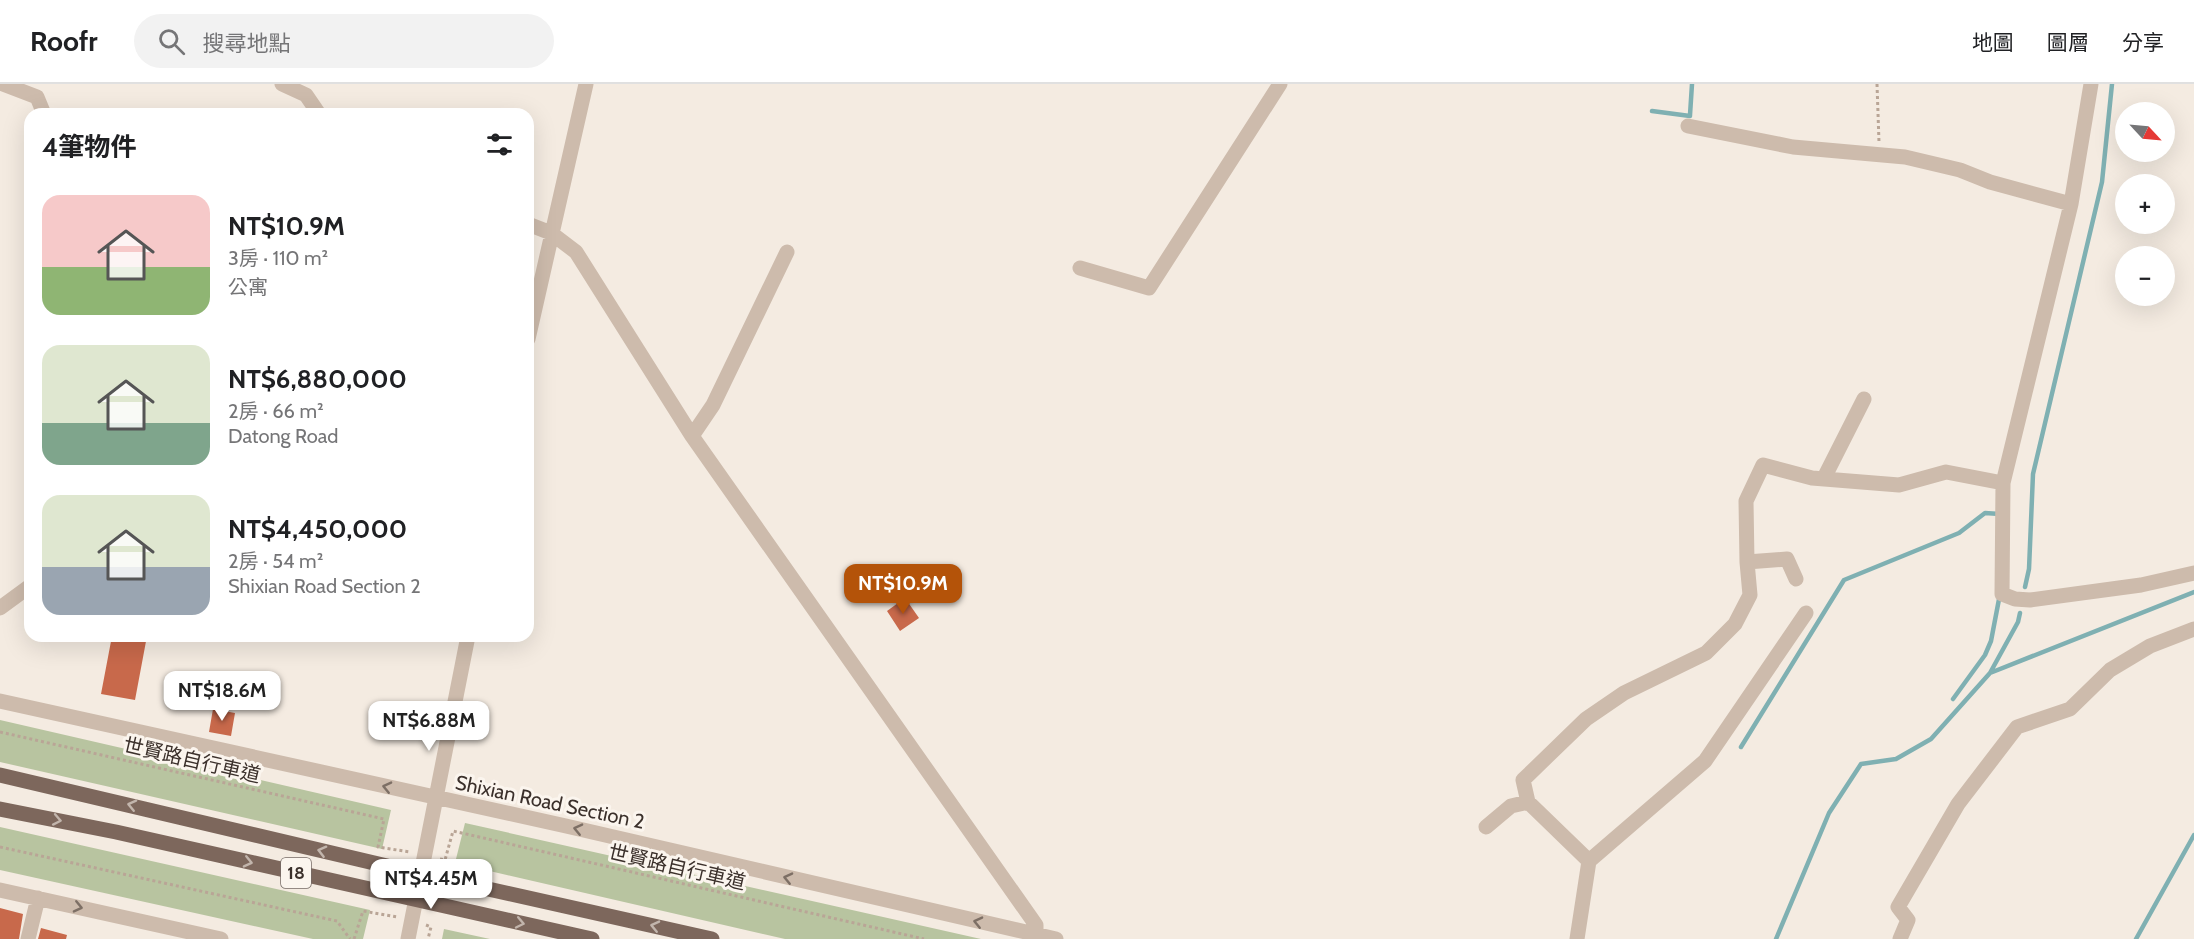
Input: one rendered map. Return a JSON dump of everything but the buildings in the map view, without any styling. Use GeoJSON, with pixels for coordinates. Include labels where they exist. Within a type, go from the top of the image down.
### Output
{"type":"FeatureCollection","features":[{"type":"Feature","properties":{"kind":"main road","name":"18"},"geometry":{"type":"LineString","coordinates":[[0,775],[421,874],[712,939]]}},
{"type":"Feature","properties":{"kind":"main road","name":"18"},"geometry":{"type":"LineString","coordinates":[[0,809],[116,832],[592,939]]}},
{"type":"Feature","properties":{"kind":"street"},"geometry":{"type":"LineString","coordinates":[[3,84],[38,91],[42,108]]}},
{"type":"Feature","properties":{"kind":"street"},"geometry":{"type":"LineString","coordinates":[[282,84],[306,95],[315,108]]}},
{"type":"Feature","properties":{"kind":"street"},"geometry":{"type":"LineString","coordinates":[[534,311],[586,84]]}},
{"type":"Feature","properties":{"kind":"street"},"geometry":{"type":"LineString","coordinates":[[1080,268],[1149,288],[1280,84]]}},
{"type":"Feature","properties":{"kind":"street"},"geometry":{"type":"LineString","coordinates":[[2091,84],[2072,204],[2003,483],[2002,594],[2015,599],[2030,600],[2141,585],[2194,573]]}},
{"type":"Feature","properties":{"kind":"street"},"geometry":{"type":"LineString","coordinates":[[1688,126],[1792,147],[1905,157],[1960,170],[1990,182],[2072,204]]}},
{"type":"Feature","properties":{"kind":"street"},"geometry":{"type":"LineString","coordinates":[[534,226],[551,233],[576,252],[692,436],[1036,925],[1036,937]]}},
{"type":"Feature","properties":{"kind":"street"},"geometry":{"type":"LineString","coordinates":[[692,436],[714,405],[787,252]]}},
{"type":"Feature","properties":{"kind":"street"},"geometry":{"type":"LineString","coordinates":[[1824,478],[1864,399]]}},
{"type":"Feature","properties":{"kind":"street"},"geometry":{"type":"LineString","coordinates":[[1589,861],[1528,802],[1523,780],[1586,719],[1624,693],[1706,653],[1735,624],[1750,595],[1746,501],[1763,465],[1812,478],[1899,485],[1946,472],[2003,483]]}},
{"type":"Feature","properties":{"kind":"street"},"geometry":{"type":"LineString","coordinates":[[1747,562],[1787,559],[1796,579]]}},
{"type":"Feature","properties":{"kind":"street"},"geometry":{"type":"LineString","coordinates":[[0,608],[24,590]]}},
{"type":"Feature","properties":{"kind":"street"},"geometry":{"type":"LineString","coordinates":[[1577,939],[1589,861],[1705,761],[1806,613]]}},
{"type":"Feature","properties":{"kind":"street"},"geometry":{"type":"LineString","coordinates":[[1900,939],[1908,920],[1898,907],[1958,804],[2018,727],[2070,708],[2110,670],[2150,646],[2194,629]]}},
{"type":"Feature","properties":{"kind":"street"},"geometry":{"type":"LineString","coordinates":[[408,939],[467,642]]}},
{"type":"Feature","properties":{"kind":"street","name":"Shixian Road Section 2"},"geometry":{"type":"LineString","coordinates":[[0,701],[578,829],[1036,937],[1056,939]]}},
{"type":"Feature","properties":{"kind":"street"},"geometry":{"type":"LineString","coordinates":[[1486,827],[1511,806],[1528,802]]}},
{"type":"Feature","properties":{"kind":"street"},"geometry":{"type":"LineString","coordinates":[[0,890],[220,939]]}},
{"type":"Feature","properties":{"kind":"street"},"geometry":{"type":"LineString","coordinates":[[28,939],[38,898]]}},
{"type":"Feature","properties":{"kind":"path"},"geometry":{"type":"LineString","coordinates":[[1877,84],[1879,155]]}},
{"type":"Feature","properties":{"kind":"path","name":"世賢路自行車道"},"geometry":{"type":"LineString","coordinates":[[0,732],[384,819],[378,847]]}},
{"type":"Feature","properties":{"kind":"path","name":"世賢路自行車道"},"geometry":{"type":"LineString","coordinates":[[446,860],[453,831],[924,939]]}},
{"type":"Feature","properties":{"kind":"path"},"geometry":{"type":"LineString","coordinates":[[0,847],[337,921],[352,939],[363,911]]}},
{"type":"Feature","properties":{"kind":"path"},"geometry":{"type":"LineString","coordinates":[[428,939],[431,927]]}},
{"type":"Feature","properties":{"kind":"green space"},"geometry":{"type":"Polygon","coordinates":[[[0,720],[391,810],[382,849],[0,762],[0,720]]]}},
{"type":"Feature","properties":{"kind":"green space"},"geometry":{"type":"Polygon","coordinates":[[[465,823],[981,939],[785,939],[455,863],[465,823]]]}},
{"type":"Feature","properties":{"kind":"green space"},"geometry":{"type":"Polygon","coordinates":[[[0,827],[370,910],[363,939],[313,939],[0,870],[0,827]]]}},
{"type":"Feature","properties":{"kind":"green space"},"geometry":{"type":"Polygon","coordinates":[[[444,929],[490,939],[442,939],[444,929]]]}},
{"type":"Feature","properties":{"kind":"waterway"},"geometry":{"type":"LineString","coordinates":[[1690,115],[1692,84]]}},
{"type":"Feature","properties":{"kind":"waterway"},"geometry":{"type":"LineString","coordinates":[[2025,587],[2029,569],[2033,474],[2102,182],[2112,84]]}},
{"type":"Feature","properties":{"kind":"waterway"},"geometry":{"type":"LineString","coordinates":[[1652,111],[1690,116]]}},
{"type":"Feature","properties":{"kind":"waterway"},"geometry":{"type":"LineString","coordinates":[[1741,747],[1844,580],[1959,533],[1985,513],[2000,514]]}},
{"type":"Feature","properties":{"kind":"waterway"},"geometry":{"type":"LineString","coordinates":[[1776,939],[1829,813],[1861,764],[1896,759],[1931,739],[1990,673],[2194,592]]}},
{"type":"Feature","properties":{"kind":"waterway"},"geometry":{"type":"LineString","coordinates":[[1953,699],[1985,655],[1991,641],[2000,594]]}},
{"type":"Feature","properties":{"kind":"waterway"},"geometry":{"type":"LineString","coordinates":[[1990,673],[2018,622],[2020,613]]}},
{"type":"Feature","properties":{"kind":"waterway"},"geometry":{"type":"LineString","coordinates":[[2136,939],[2194,835]]}}]}
